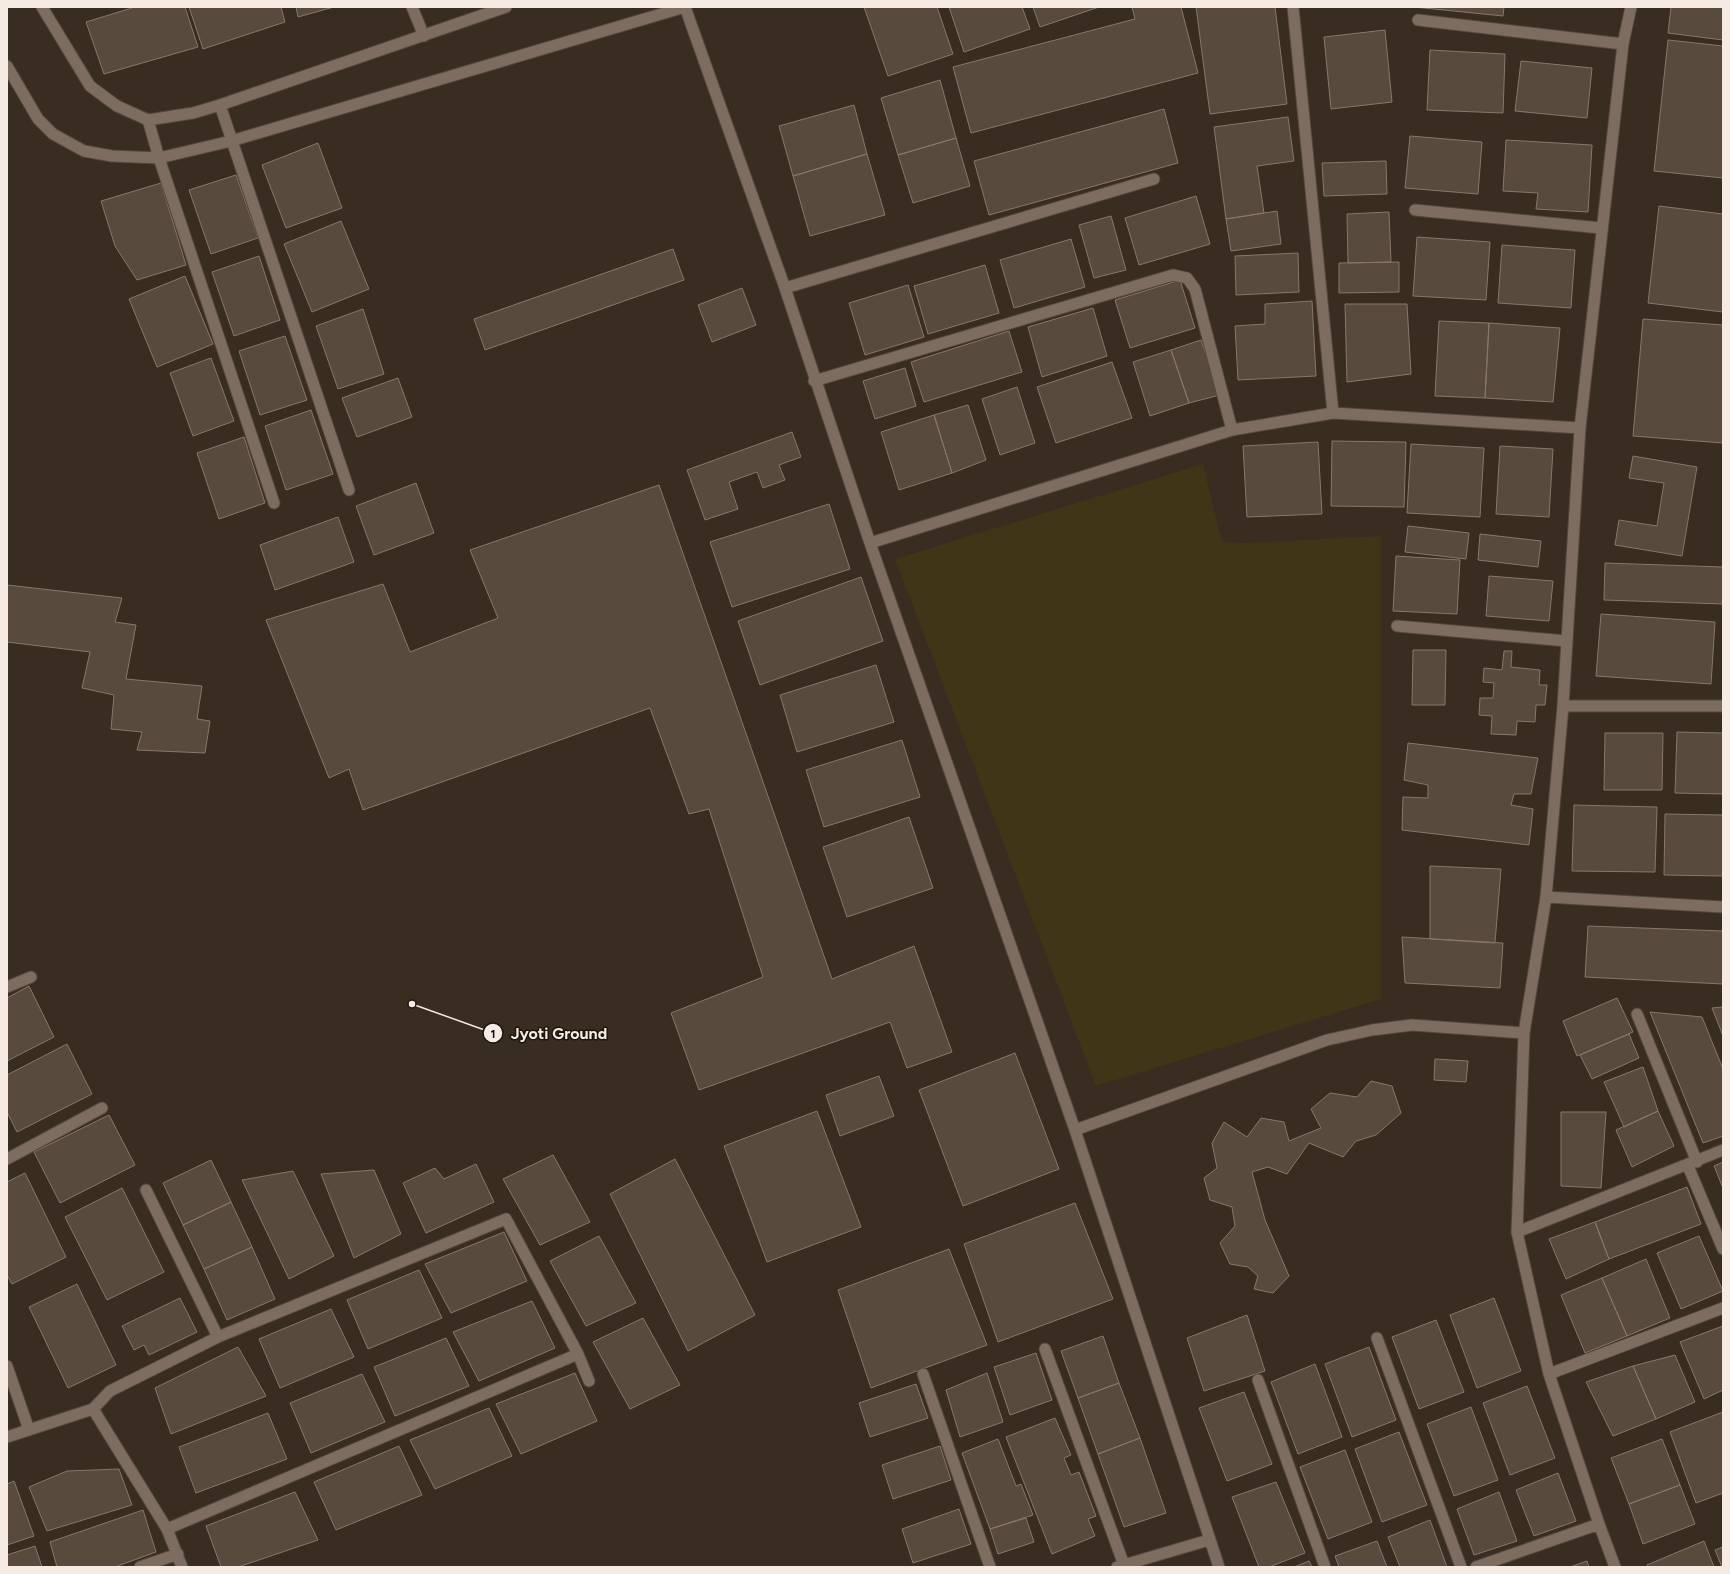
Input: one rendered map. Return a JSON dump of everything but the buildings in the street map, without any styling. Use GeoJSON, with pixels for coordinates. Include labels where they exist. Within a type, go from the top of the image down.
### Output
{"type":"FeatureCollection","features":[{"type":"Feature","properties":{"kind":"street"},"geometry":{"type":"LineString","coordinates":[[42,7],[90,86],[117,106],[148,120],[193,113],[220,105],[506,7]]}},
{"type":"Feature","properties":{"kind":"street"},"geometry":{"type":"LineString","coordinates":[[412,7],[424,36]]}},
{"type":"Feature","properties":{"kind":"street"},"geometry":{"type":"LineString","coordinates":[[7,66],[38,119],[53,134],[84,151],[112,156],[159,158],[231,141],[685,7],[785,288],[814,381],[1075,1130],[1219,1567]]}},
{"type":"Feature","properties":{"kind":"street"},"geometry":{"type":"LineString","coordinates":[[1292,7],[1333,413]]}},
{"type":"Feature","properties":{"kind":"street"},"geometry":{"type":"LineString","coordinates":[[1615,1567],[1599,1524],[1549,1374],[1517,1232],[1524,1033],[1546,897],[1563,706],[1580,428],[1601,228],[1623,44],[1631,7]]}},
{"type":"Feature","properties":{"kind":"street"},"geometry":{"type":"LineString","coordinates":[[1418,20],[1623,44]]}},
{"type":"Feature","properties":{"kind":"street"},"geometry":{"type":"LineString","coordinates":[[220,105],[349,490]]}},
{"type":"Feature","properties":{"kind":"street"},"geometry":{"type":"LineString","coordinates":[[148,120],[159,158],[274,503]]}},
{"type":"Feature","properties":{"kind":"street"},"geometry":{"type":"LineString","coordinates":[[785,288],[1154,179]]}},
{"type":"Feature","properties":{"kind":"street"},"geometry":{"type":"LineString","coordinates":[[1415,210],[1601,228]]}},
{"type":"Feature","properties":{"kind":"street"},"geometry":{"type":"LineString","coordinates":[[814,381],[1173,275],[1187,278],[1195,289],[1232,430]]}},
{"type":"Feature","properties":{"kind":"street"},"geometry":{"type":"LineString","coordinates":[[870,543],[1232,430],[1333,413],[1580,428]]}},
{"type":"Feature","properties":{"kind":"street"},"geometry":{"type":"LineString","coordinates":[[1397,626],[1567,641]]}},
{"type":"Feature","properties":{"kind":"street"},"geometry":{"type":"LineString","coordinates":[[1563,706],[1723,706]]}},
{"type":"Feature","properties":{"kind":"street"},"geometry":{"type":"LineString","coordinates":[[1546,897],[1723,907]]}},
{"type":"Feature","properties":{"kind":"street"},"geometry":{"type":"LineString","coordinates":[[7,987],[31,977]]}},
{"type":"Feature","properties":{"kind":"street"},"geometry":{"type":"LineString","coordinates":[[1637,1014],[1723,1249]]}},
{"type":"Feature","properties":{"kind":"street"},"geometry":{"type":"LineString","coordinates":[[1075,1130],[1327,1040],[1372,1030],[1412,1025],[1524,1033]]}},
{"type":"Feature","properties":{"kind":"street"},"geometry":{"type":"LineString","coordinates":[[7,1159],[102,1108]]}},
{"type":"Feature","properties":{"kind":"street"},"geometry":{"type":"LineString","coordinates":[[1517,1232],[1692,1164],[1723,1150]]}},
{"type":"Feature","properties":{"kind":"street"},"geometry":{"type":"LineString","coordinates":[[146,1190],[218,1337]]}},
{"type":"Feature","properties":{"kind":"street"},"geometry":{"type":"LineString","coordinates":[[7,1437],[93,1409],[110,1391],[218,1337],[506,1219],[578,1354],[589,1381]]}},
{"type":"Feature","properties":{"kind":"street"},"geometry":{"type":"LineString","coordinates":[[1549,1374],[1723,1308]]}},
{"type":"Feature","properties":{"kind":"street"},"geometry":{"type":"LineString","coordinates":[[1377,1338],[1462,1567]]}},
{"type":"Feature","properties":{"kind":"street"},"geometry":{"type":"LineString","coordinates":[[1045,1349],[1120,1566],[1209,1540]]}},
{"type":"Feature","properties":{"kind":"street"},"geometry":{"type":"LineString","coordinates":[[167,1529],[578,1354]]}},
{"type":"Feature","properties":{"kind":"street"},"geometry":{"type":"LineString","coordinates":[[7,1366],[29,1430]]}},
{"type":"Feature","properties":{"kind":"street"},"geometry":{"type":"LineString","coordinates":[[922,1374],[990,1567]]}},
{"type":"Feature","properties":{"kind":"street"},"geometry":{"type":"LineString","coordinates":[[1258,1380],[1325,1567]]}},
{"type":"Feature","properties":{"kind":"street"},"geometry":{"type":"LineString","coordinates":[[93,1409],[167,1529],[182,1567]]}},
{"type":"Feature","properties":{"kind":"street"},"geometry":{"type":"LineString","coordinates":[[1476,1567],[1599,1524]]}},
{"type":"Feature","properties":{"kind":"street"},"geometry":{"type":"LineString","coordinates":[[140,1567],[178,1554]]}},
{"type":"Feature","properties":{"kind":"sand"},"geometry":{"type":"Polygon","coordinates":[[[1203,464],[1222,542],[1245,543],[1381,536],[1381,999],[1096,1086],[895,559],[1203,464]]]}},
{"type":"Feature","properties":{"kind":"place","name":"Jyoti Ground"},"geometry":{"type":"Point","coordinates":[412,1004]}}]}
